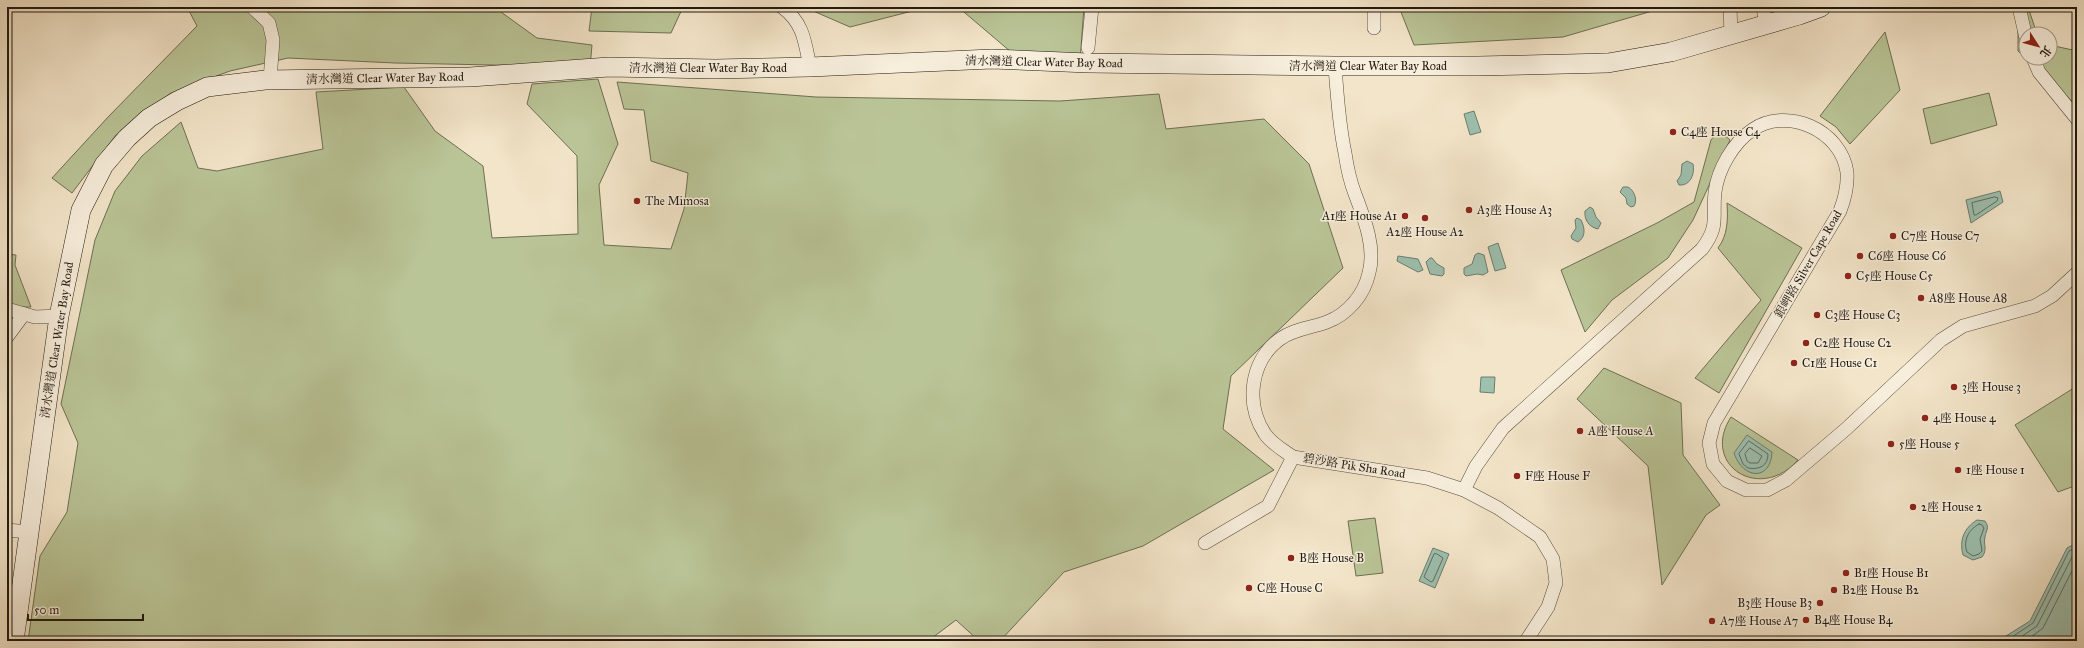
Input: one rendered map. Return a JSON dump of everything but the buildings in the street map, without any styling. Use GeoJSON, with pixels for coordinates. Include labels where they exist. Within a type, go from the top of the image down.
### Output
{"type":"FeatureCollection","features":[{"type":"Feature","properties":{"kind":"main road","name":"清水灣道 Clear Water Bay Road"},"geometry":{"type":"LineString","coordinates":[[14,641],[59,316],[81,210],[104,165],[127,138],[149,118],[177,101],[207,87],[270,80],[470,77],[609,67],[715,69],[810,68],[992,59],[1088,63],[1335,66],[1478,66],[1608,63],[1671,52],[1732,34],[1765,16],[1820,7]]}},
{"type":"Feature","properties":{"kind":"street"},"geometry":{"type":"LineString","coordinates":[[252,7],[269,23],[273,40],[270,80]]}},
{"type":"Feature","properties":{"kind":"street"},"geometry":{"type":"LineString","coordinates":[[782,7],[792,14],[802,30],[810,68]]}},
{"type":"Feature","properties":{"kind":"street"},"geometry":{"type":"LineString","coordinates":[[1088,48],[1092,7]]}},
{"type":"Feature","properties":{"kind":"street"},"geometry":{"type":"LineString","coordinates":[[1374,7],[1374,28]]}},
{"type":"Feature","properties":{"kind":"street"},"geometry":{"type":"LineString","coordinates":[[1730,7],[1732,34]]}},
{"type":"Feature","properties":{"kind":"street"},"geometry":{"type":"LineString","coordinates":[[2019,7],[2023,26]]}},
{"type":"Feature","properties":{"kind":"street","name":"碧沙路 Pik Sha Road"},"geometry":{"type":"LineString","coordinates":[[1335,66],[1340,127],[1355,193],[1366,224],[1371,257],[1370,266],[1364,289],[1355,302],[1343,314],[1328,322],[1295,330],[1280,339],[1267,352],[1258,367],[1253,390],[1253,402],[1257,419],[1266,435],[1278,447],[1293,457],[1427,478],[1464,490],[1498,508],[1540,537],[1553,558],[1556,584],[1553,596],[1526,641]]}},
{"type":"Feature","properties":{"kind":"street"},"geometry":{"type":"LineString","coordinates":[[2036,66],[2039,72],[2077,119]]}},
{"type":"Feature","properties":{"kind":"street","name":"銀岬路 Silver Cape Road"},"geometry":{"type":"LineString","coordinates":[[1464,490],[1489,446],[1509,423],[1702,249],[1712,236],[1715,224],[1715,192],[1719,175],[1726,161],[1738,143],[1753,130],[1771,122],[1791,120],[1811,125],[1828,136],[1840,152],[1846,171],[1847,192],[1840,211],[1714,423],[1709,443],[1714,464],[1727,481],[1746,490],[1767,490],[1786,480],[1846,429],[1940,340],[1963,326],[2035,306],[2052,296],[2077,273]]}},
{"type":"Feature","properties":{"kind":"street"},"geometry":{"type":"LineString","coordinates":[[7,309],[35,317],[59,316]]}},
{"type":"Feature","properties":{"kind":"street"},"geometry":{"type":"LineString","coordinates":[[7,337],[24,314]]}},
{"type":"Feature","properties":{"kind":"street"},"geometry":{"type":"LineString","coordinates":[[1205,543],[1268,506],[1274,497],[1293,457]]}},
{"type":"Feature","properties":{"kind":"street"},"geometry":{"type":"LineString","coordinates":[[7,530],[28,532]]}},
{"type":"Feature","properties":{"kind":"shaded area"},"geometry":{"type":"Polygon","coordinates":[[[187,7],[494,7],[537,38],[592,45],[590,67],[395,63],[288,58],[230,71],[171,93],[116,135],[72,193],[52,178],[109,116],[197,26],[187,7]]]}},
{"type":"Feature","properties":{"kind":"shaded area"},"geometry":{"type":"Polygon","coordinates":[[[592,7],[683,7],[671,33],[589,31],[592,7]]]}},
{"type":"Feature","properties":{"kind":"shaded area"},"geometry":{"type":"Polygon","coordinates":[[[804,7],[928,7],[850,27],[804,7]]]}},
{"type":"Feature","properties":{"kind":"shaded area"},"geometry":{"type":"Polygon","coordinates":[[[958,7],[1084,7],[1080,61],[1011,52],[958,7]]]}},
{"type":"Feature","properties":{"kind":"shaded area"},"geometry":{"type":"Polygon","coordinates":[[[1399,7],[1666,7],[1563,37],[1414,45],[1399,7]]]}},
{"type":"Feature","properties":{"kind":"shaded area"},"geometry":{"type":"Polygon","coordinates":[[[2018,7],[2028,7],[2034,26],[2018,26],[2018,7]]]}},
{"type":"Feature","properties":{"kind":"shaded area"},"geometry":{"type":"Polygon","coordinates":[[[1885,32],[1900,90],[1850,144],[1836,127],[1820,116],[1885,32]]]}},
{"type":"Feature","properties":{"kind":"shaded area"},"geometry":{"type":"Polygon","coordinates":[[[2058,47],[2077,51],[2077,106],[2034,66],[2058,66],[2058,47]]]}},
{"type":"Feature","properties":{"kind":"shaded area"},"geometry":{"type":"Polygon","coordinates":[[[598,79],[618,144],[599,185],[604,245],[671,249],[684,209],[688,173],[651,161],[644,110],[624,109],[617,82],[816,97],[1060,101],[1159,94],[1166,129],[1264,119],[1309,164],[1343,268],[1231,376],[1223,429],[1274,470],[1143,546],[1064,572],[1000,641],[979,641],[956,620],[928,641],[28,641],[40,556],[67,512],[78,443],[61,404],[95,240],[115,191],[142,156],[181,122],[198,168],[217,171],[323,149],[316,92],[404,87],[435,131],[483,166],[492,238],[578,234],[577,156],[527,104],[532,84],[598,79]]]}},
{"type":"Feature","properties":{"kind":"shaded area"},"geometry":{"type":"Polygon","coordinates":[[[1989,93],[1997,125],[1931,144],[1923,109],[1989,93]]]}},
{"type":"Feature","properties":{"kind":"shaded area"},"geometry":{"type":"Polygon","coordinates":[[[1719,130],[1730,140],[1693,220],[1668,258],[1612,300],[1585,332],[1561,270],[1657,223],[1694,202],[1711,140],[1719,130]]]}},
{"type":"Feature","properties":{"kind":"shaded area"},"geometry":{"type":"Polygon","coordinates":[[[1727,203],[1802,248],[1719,393],[1695,378],[1761,300],[1718,248],[1726,232],[1727,203]]]}},
{"type":"Feature","properties":{"kind":"shaded area"},"geometry":{"type":"Polygon","coordinates":[[[7,254],[16,255],[15,265],[31,307],[12,307],[7,297],[7,254]]]}},
{"type":"Feature","properties":{"kind":"shaded area"},"geometry":{"type":"Polygon","coordinates":[[[1604,368],[1681,403],[1683,455],[1720,505],[1706,515],[1662,585],[1648,466],[1577,399],[1604,368]]]}},
{"type":"Feature","properties":{"kind":"shaded area"},"geometry":{"type":"Polygon","coordinates":[[[2077,386],[2077,485],[2058,492],[2015,425],[2077,386]]]}},
{"type":"Feature","properties":{"kind":"shaded area"},"geometry":{"type":"Polygon","coordinates":[[[1731,417],[1798,460],[1783,472],[1767,478],[1752,478],[1739,473],[1729,463],[1723,450],[1723,434],[1731,417]]]}},
{"type":"Feature","properties":{"kind":"shaded area"},"geometry":{"type":"Polygon","coordinates":[[[1375,518],[1383,573],[1356,576],[1348,521],[1375,518]]]}},
{"type":"Feature","properties":{"kind":"water"},"geometry":{"type":"Polygon","coordinates":[[[1474,111],[1481,132],[1470,135],[1464,114],[1474,111]]]}},
{"type":"Feature","properties":{"kind":"water"},"geometry":{"type":"Polygon","coordinates":[[[1687,161],[1693,164],[1693,175],[1687,183],[1679,185],[1677,181],[1681,175],[1682,164],[1687,161]]]}},
{"type":"Feature","properties":{"kind":"water"},"geometry":{"type":"Polygon","coordinates":[[[1623,187],[1630,188],[1634,193],[1636,201],[1634,206],[1631,207],[1627,204],[1626,198],[1620,192],[1623,187]]]}},
{"type":"Feature","properties":{"kind":"water"},"geometry":{"type":"Polygon","coordinates":[[[2000,191],[2003,202],[1971,223],[1966,200],[2000,191]]]}},
{"type":"Feature","properties":{"kind":"water"},"geometry":{"type":"Polygon","coordinates":[[[1590,207],[1593,209],[1596,217],[1601,223],[1598,229],[1592,227],[1586,220],[1585,211],[1590,207]]]}},
{"type":"Feature","properties":{"kind":"water"},"geometry":{"type":"Polygon","coordinates":[[[1577,218],[1581,220],[1584,229],[1584,235],[1578,242],[1572,239],[1571,236],[1576,228],[1575,220],[1577,218]]]}},
{"type":"Feature","properties":{"kind":"water"},"geometry":{"type":"Polygon","coordinates":[[[1498,243],[1506,268],[1495,271],[1488,247],[1498,243]]]}},
{"type":"Feature","properties":{"kind":"water"},"geometry":{"type":"Polygon","coordinates":[[[1478,253],[1484,255],[1488,272],[1483,275],[1477,274],[1466,276],[1464,274],[1464,268],[1472,264],[1475,255],[1478,253]]]}},
{"type":"Feature","properties":{"kind":"water"},"geometry":{"type":"Polygon","coordinates":[[[1398,256],[1418,259],[1423,270],[1418,272],[1397,261],[1398,256]]]}},
{"type":"Feature","properties":{"kind":"water"},"geometry":{"type":"Polygon","coordinates":[[[1430,258],[1444,268],[1444,274],[1442,276],[1430,274],[1426,262],[1430,258]]]}},
{"type":"Feature","properties":{"kind":"water"},"geometry":{"type":"Polygon","coordinates":[[[1481,377],[1495,377],[1494,393],[1480,392],[1481,377]]]}},
{"type":"Feature","properties":{"kind":"water"},"geometry":{"type":"Polygon","coordinates":[[[1747,435],[1772,452],[1767,468],[1756,474],[1744,468],[1738,462],[1734,453],[1747,435]]]}},
{"type":"Feature","properties":{"kind":"water"},"geometry":{"type":"Polygon","coordinates":[[[1977,520],[1985,521],[1986,523],[1985,549],[1982,557],[1973,560],[1963,555],[1962,539],[1969,527],[1977,520]]]}},
{"type":"Feature","properties":{"kind":"water"},"geometry":{"type":"Polygon","coordinates":[[[2077,543],[2077,641],[1998,641],[2030,621],[2067,548],[2077,543]]]}},
{"type":"Feature","properties":{"kind":"water"},"geometry":{"type":"Polygon","coordinates":[[[1433,548],[1449,554],[1435,588],[1419,581],[1433,548]]]}},
{"type":"Feature","properties":{"kind":"place","name":"C4座 House C4"},"geometry":{"type":"Point","coordinates":[1673,132]}},
{"type":"Feature","properties":{"kind":"place","name":"The Mimosa"},"geometry":{"type":"Point","coordinates":[637,201]}},
{"type":"Feature","properties":{"kind":"place","name":"A3座 House A3"},"geometry":{"type":"Point","coordinates":[1469,210]}},
{"type":"Feature","properties":{"kind":"place","name":"A1座 House A1"},"geometry":{"type":"Point","coordinates":[1405,216]}},
{"type":"Feature","properties":{"kind":"place","name":"A2座 House A2"},"geometry":{"type":"Point","coordinates":[1425,218]}},
{"type":"Feature","properties":{"kind":"place","name":"C7座 House C7"},"geometry":{"type":"Point","coordinates":[1893,236]}},
{"type":"Feature","properties":{"kind":"place","name":"C6座 House C6"},"geometry":{"type":"Point","coordinates":[1860,256]}},
{"type":"Feature","properties":{"kind":"place","name":"C5座 House C5"},"geometry":{"type":"Point","coordinates":[1848,276]}},
{"type":"Feature","properties":{"kind":"place","name":"A8座 House A8"},"geometry":{"type":"Point","coordinates":[1921,298]}},
{"type":"Feature","properties":{"kind":"place","name":"C3座 House C3"},"geometry":{"type":"Point","coordinates":[1817,315]}},
{"type":"Feature","properties":{"kind":"place","name":"C2座 House C2"},"geometry":{"type":"Point","coordinates":[1806,343]}},
{"type":"Feature","properties":{"kind":"place","name":"C1座 House C1"},"geometry":{"type":"Point","coordinates":[1794,363]}},
{"type":"Feature","properties":{"kind":"place","name":"3座 House 3"},"geometry":{"type":"Point","coordinates":[1954,387]}},
{"type":"Feature","properties":{"kind":"place","name":"4座 House 4"},"geometry":{"type":"Point","coordinates":[1925,418]}},
{"type":"Feature","properties":{"kind":"place","name":"A座 House A"},"geometry":{"type":"Point","coordinates":[1580,431]}},
{"type":"Feature","properties":{"kind":"place","name":"5座 House 5"},"geometry":{"type":"Point","coordinates":[1891,444]}},
{"type":"Feature","properties":{"kind":"place","name":"1座 House 1"},"geometry":{"type":"Point","coordinates":[1958,470]}},
{"type":"Feature","properties":{"kind":"place","name":"F座 House F"},"geometry":{"type":"Point","coordinates":[1517,476]}},
{"type":"Feature","properties":{"kind":"place","name":"2座 House 2"},"geometry":{"type":"Point","coordinates":[1913,507]}},
{"type":"Feature","properties":{"kind":"place","name":"B座 House B"},"geometry":{"type":"Point","coordinates":[1291,558]}},
{"type":"Feature","properties":{"kind":"place","name":"B1座 House B1"},"geometry":{"type":"Point","coordinates":[1846,573]}},
{"type":"Feature","properties":{"kind":"place","name":"C座 House C"},"geometry":{"type":"Point","coordinates":[1249,588]}},
{"type":"Feature","properties":{"kind":"place","name":"B2座 House B2"},"geometry":{"type":"Point","coordinates":[1834,590]}},
{"type":"Feature","properties":{"kind":"place","name":"B3座 House B3"},"geometry":{"type":"Point","coordinates":[1820,603]}},
{"type":"Feature","properties":{"kind":"place","name":"B4座 House B4"},"geometry":{"type":"Point","coordinates":[1806,620]}},
{"type":"Feature","properties":{"kind":"place","name":"A7座 House A7"},"geometry":{"type":"Point","coordinates":[1712,621]}}]}
